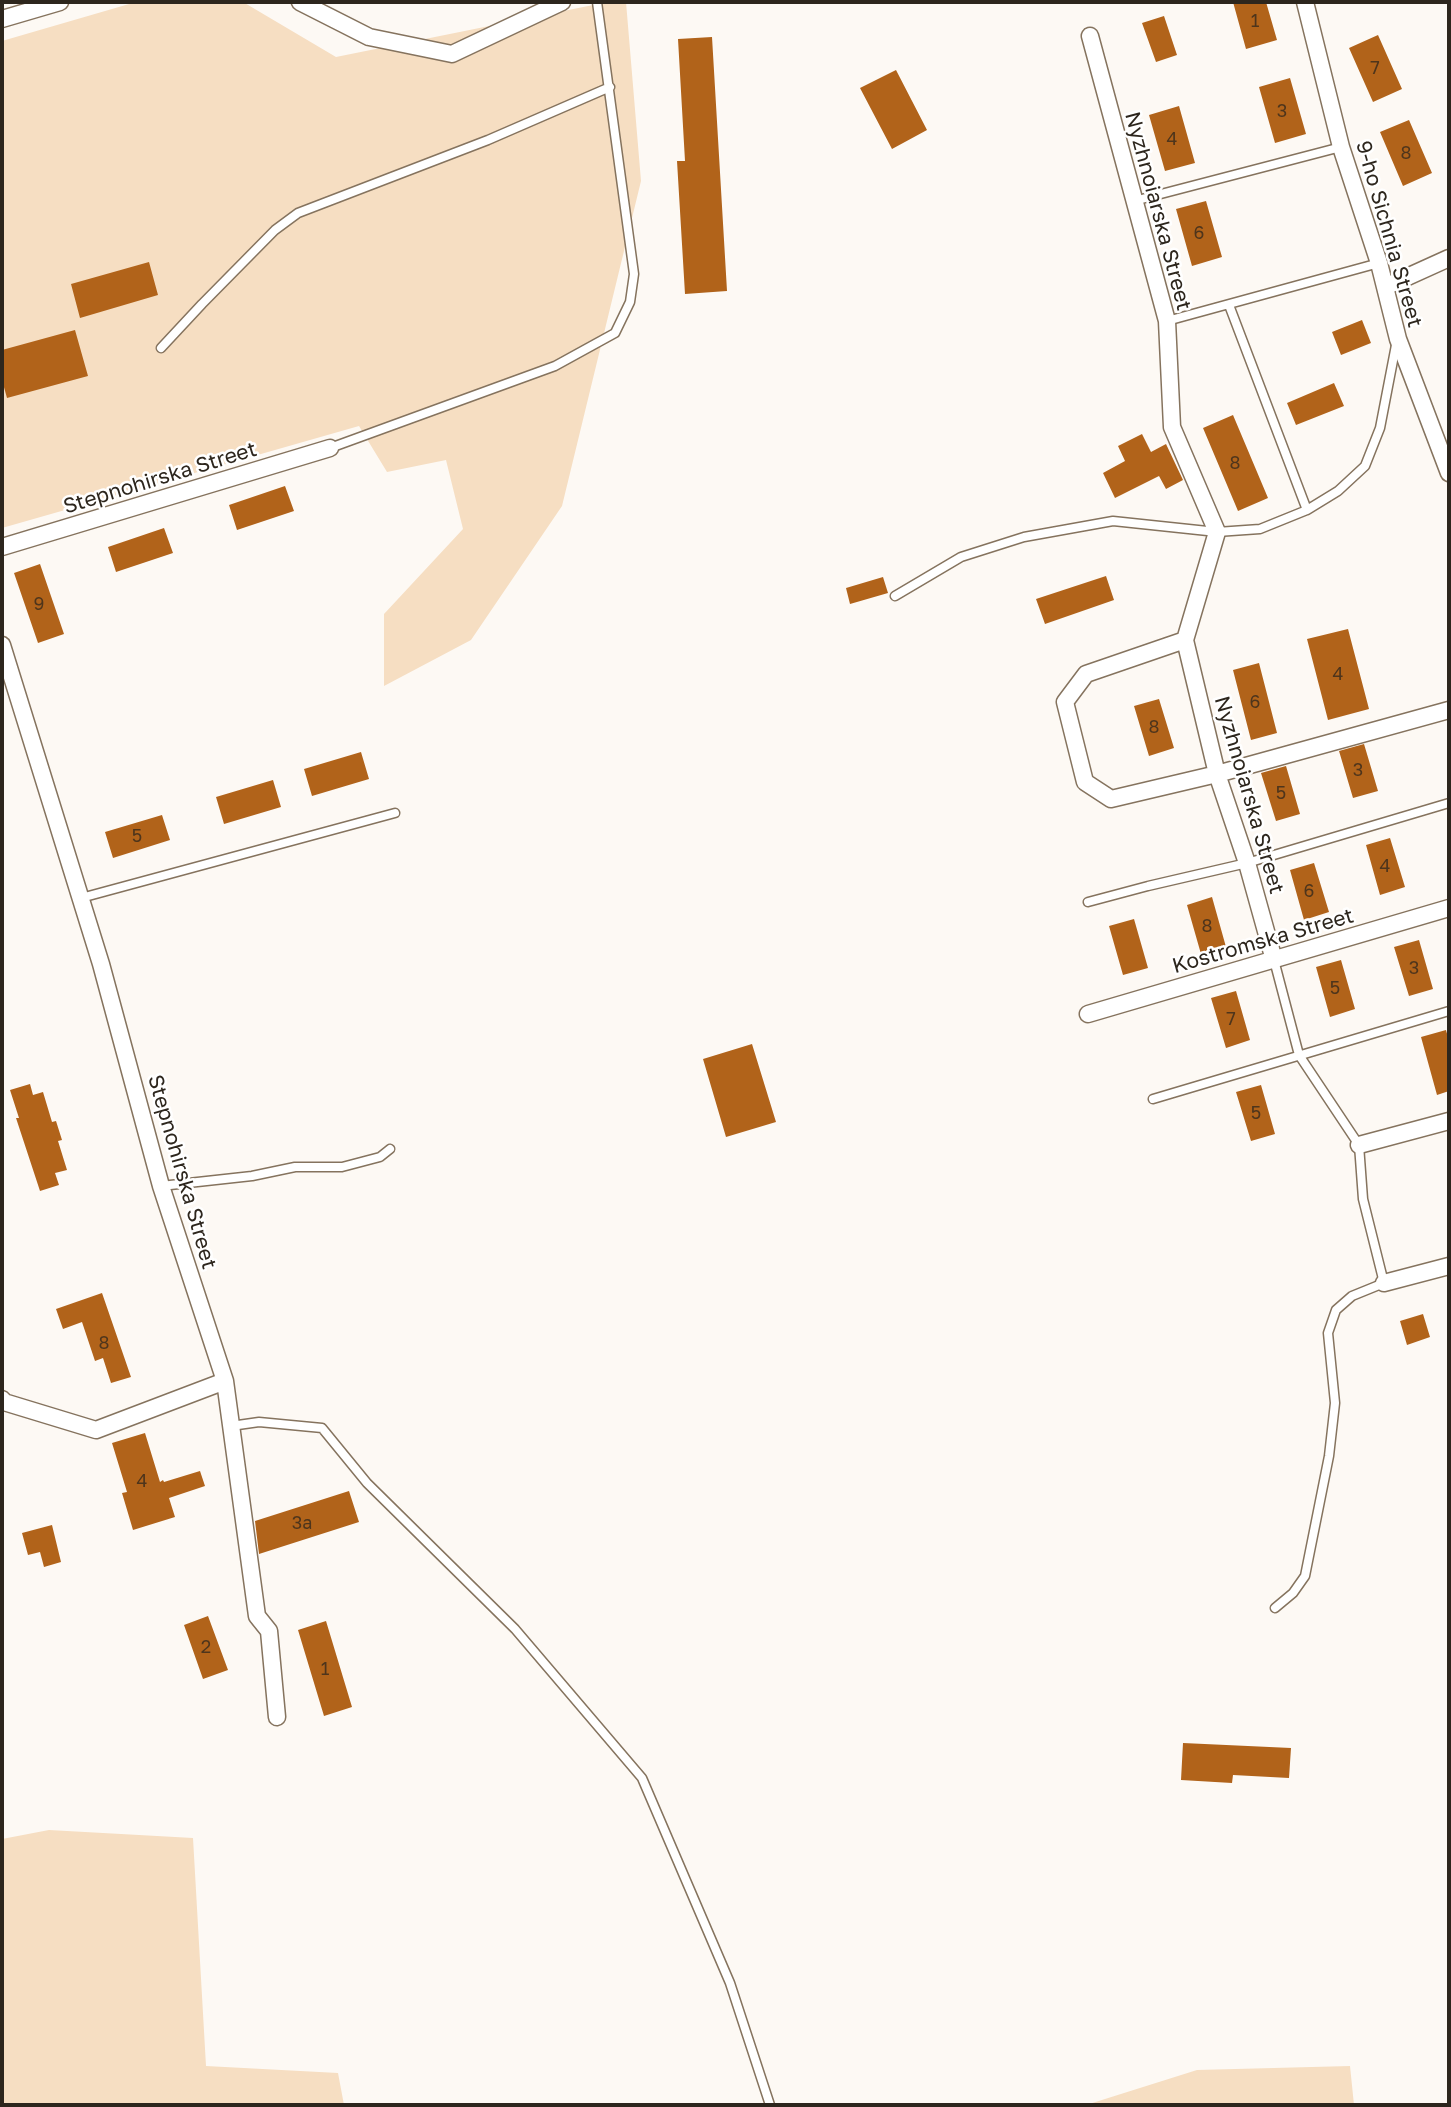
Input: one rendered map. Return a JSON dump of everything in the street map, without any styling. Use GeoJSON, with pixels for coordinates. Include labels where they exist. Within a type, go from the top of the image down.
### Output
{"type":"FeatureCollection","features":[{"type":"Feature","properties":{"kind":"street"},"geometry":{"type":"LineString","coordinates":[[2,19],[60,2]]}},
{"type":"Feature","properties":{"kind":"street"},"geometry":{"type":"LineString","coordinates":[[300,2],[369,37],[452,54],[562,2]]}},
{"type":"Feature","properties":{"kind":"street","name":"9-ho Sichnia Street"},"geometry":{"type":"LineString","coordinates":[[1305,2],[1341,147],[1378,263],[1398,339],[1449,472]]}},
{"type":"Feature","properties":{"kind":"street","name":"Nyzhnoiarska Street"},"geometry":{"type":"LineString","coordinates":[[1090,36],[1167,321],[1172,427],[1217,532],[1185,640],[1217,774],[1247,863],[1274,960]]}},
{"type":"Feature","properties":{"kind":"street"},"geometry":{"type":"LineString","coordinates":[[1385,287],[1449,258]]}},
{"type":"Feature","properties":{"kind":"street","name":"Stepnohirska Street"},"geometry":{"type":"LineString","coordinates":[[2,547],[330,448]]}},
{"type":"Feature","properties":{"kind":"street"},"geometry":{"type":"LineString","coordinates":[[1185,640],[1086,674],[1065,702],[1085,782],[1111,799],[1217,774],[1449,710]]}},
{"type":"Feature","properties":{"kind":"street","name":"Stepnohirska Street"},"geometry":{"type":"LineString","coordinates":[[2,645],[5,665],[101,964],[161,1186],[225,1381],[229,1426],[257,1616],[269,1630],[277,1717]]}},
{"type":"Feature","properties":{"kind":"street","name":"Kostromska Street"},"geometry":{"type":"LineString","coordinates":[[1088,1014],[1449,908]]}},
{"type":"Feature","properties":{"kind":"street"},"geometry":{"type":"LineString","coordinates":[[1359,1145],[1449,1121]]}},
{"type":"Feature","properties":{"kind":"street"},"geometry":{"type":"LineString","coordinates":[[1384,1283],[1449,1266]]}},
{"type":"Feature","properties":{"kind":"street"},"geometry":{"type":"LineString","coordinates":[[2,1399],[4,1402],[96,1430],[225,1381]]}},
{"type":"Feature","properties":{"kind":"lane"},"geometry":{"type":"LineString","coordinates":[[330,448],[555,366],[615,332],[630,302],[634,274],[597,2]]}},
{"type":"Feature","properties":{"kind":"lane"},"geometry":{"type":"LineString","coordinates":[[161,348],[275,230],[298,213],[488,140],[610,87]]}},
{"type":"Feature","properties":{"kind":"lane"},"geometry":{"type":"LineString","coordinates":[[1134,201],[1341,147]]}},
{"type":"Feature","properties":{"kind":"lane"},"geometry":{"type":"LineString","coordinates":[[1167,321],[1378,263]]}},
{"type":"Feature","properties":{"kind":"lane"},"geometry":{"type":"LineString","coordinates":[[1229,305],[1307,510]]}},
{"type":"Feature","properties":{"kind":"lane"},"geometry":{"type":"LineString","coordinates":[[895,596],[961,556],[1024,537],[1113,521],[1217,532],[1260,529],[1307,510],[1338,491],[1365,466],[1380,428],[1398,339]]}},
{"type":"Feature","properties":{"kind":"lane"},"geometry":{"type":"LineString","coordinates":[[1088,902],[1247,863],[1449,803]]}},
{"type":"Feature","properties":{"kind":"lane"},"geometry":{"type":"LineString","coordinates":[[81,898],[395,813]]}},
{"type":"Feature","properties":{"kind":"lane"},"geometry":{"type":"LineString","coordinates":[[1274,960],[1299,1055],[1359,1145],[1363,1199],[1384,1283],[1352,1296],[1336,1310],[1328,1333],[1335,1403],[1329,1456],[1305,1576],[1293,1593],[1275,1608]]}},
{"type":"Feature","properties":{"kind":"lane"},"geometry":{"type":"LineString","coordinates":[[1153,1099],[1449,1011]]}},
{"type":"Feature","properties":{"kind":"lane"},"geometry":{"type":"LineString","coordinates":[[161,1186],[252,1176],[295,1167],[342,1167],[380,1157],[390,1149]]}},
{"type":"Feature","properties":{"kind":"lane"},"geometry":{"type":"LineString","coordinates":[[229,1426],[259,1422],[322,1428],[367,1483],[514,1629],[642,1778],[730,1983],[770,2105]]}},
{"type":"Feature","properties":{"kind":"shaded area"},"geometry":{"type":"Polygon","coordinates":[[[136,2],[243,2],[336,57],[608,2],[626,2],[641,181],[562,506],[471,640],[384,686],[384,614],[463,529],[446,460],[387,472],[359,426],[2,528],[2,41],[136,2]]]}},
{"type":"Feature","properties":{"kind":"shaded area"},"geometry":{"type":"Polygon","coordinates":[[[49,1830],[193,1838],[206,2066],[338,2073],[344,2105],[2,2105],[2,1839],[49,1830]]]}},
{"type":"Feature","properties":{"kind":"shaded area"},"geometry":{"type":"Polygon","coordinates":[[[1350,2066],[1354,2105],[1086,2105],[1197,2070],[1350,2066]]]}},
{"type":"Feature","properties":{"kind":"building"},"geometry":{"type":"Polygon","coordinates":[[[1233,2],[1266,2],[1277,40],[1246,49],[1233,2]]]}},
{"type":"Feature","properties":{"kind":"building"},"geometry":{"type":"Polygon","coordinates":[[[1164,16],[1177,55],[1156,62],[1142,23],[1164,16]]]}},
{"type":"Feature","properties":{"kind":"building"},"geometry":{"type":"Polygon","coordinates":[[[1378,35],[1402,89],[1373,102],[1349,48],[1378,35]]]}},
{"type":"Feature","properties":{"kind":"building"},"geometry":{"type":"Polygon","coordinates":[[[712,37],[727,291],[685,294],[677,161],[685,161],[678,39],[712,37]]]}},
{"type":"Feature","properties":{"kind":"building"},"geometry":{"type":"Polygon","coordinates":[[[896,70],[927,130],[892,149],[860,88],[896,70]]]}},
{"type":"Feature","properties":{"kind":"building"},"geometry":{"type":"Polygon","coordinates":[[[1290,78],[1306,134],[1275,143],[1259,87],[1290,78]]]}},
{"type":"Feature","properties":{"kind":"building"},"geometry":{"type":"Polygon","coordinates":[[[1179,106],[1195,163],[1165,171],[1149,115],[1179,106]]]}},
{"type":"Feature","properties":{"kind":"building"},"geometry":{"type":"Polygon","coordinates":[[[1409,120],[1432,173],[1403,186],[1380,132],[1409,120]]]}},
{"type":"Feature","properties":{"kind":"building"},"geometry":{"type":"Polygon","coordinates":[[[1206,201],[1222,257],[1192,266],[1176,209],[1206,201]]]}},
{"type":"Feature","properties":{"kind":"building"},"geometry":{"type":"Polygon","coordinates":[[[149,262],[158,295],[80,318],[71,284],[149,262]]]}},
{"type":"Feature","properties":{"kind":"building"},"geometry":{"type":"Polygon","coordinates":[[[1362,320],[1371,343],[1341,355],[1332,332],[1362,320]]]}},
{"type":"Feature","properties":{"kind":"building"},"geometry":{"type":"Polygon","coordinates":[[[75,330],[88,376],[7,398],[2,380],[2,350],[75,330]]]}},
{"type":"Feature","properties":{"kind":"building"},"geometry":{"type":"Polygon","coordinates":[[[1334,383],[1344,406],[1296,425],[1287,403],[1334,383]]]}},
{"type":"Feature","properties":{"kind":"building"},"geometry":{"type":"Polygon","coordinates":[[[1233,415],[1268,498],[1238,511],[1203,428],[1233,415]]]}},
{"type":"Feature","properties":{"kind":"building"},"geometry":{"type":"Polygon","coordinates":[[[1142,434],[1151,452],[1166,444],[1183,480],[1166,489],[1159,476],[1115,498],[1103,473],[1125,461],[1118,446],[1142,434]]]}},
{"type":"Feature","properties":{"kind":"building"},"geometry":{"type":"Polygon","coordinates":[[[285,486],[294,511],[237,530],[229,505],[285,486]]]}},
{"type":"Feature","properties":{"kind":"building"},"geometry":{"type":"Polygon","coordinates":[[[164,528],[173,553],[116,572],[108,547],[164,528]]]}},
{"type":"Feature","properties":{"kind":"building"},"geometry":{"type":"Polygon","coordinates":[[[40,564],[64,634],[38,643],[14,573],[40,564]]]}},
{"type":"Feature","properties":{"kind":"building"},"geometry":{"type":"Polygon","coordinates":[[[1106,576],[1114,600],[1045,624],[1036,599],[1106,576]]]}},
{"type":"Feature","properties":{"kind":"building"},"geometry":{"type":"Polygon","coordinates":[[[883,577],[888,593],[850,604],[846,588],[883,577]]]}},
{"type":"Feature","properties":{"kind":"building"},"geometry":{"type":"Polygon","coordinates":[[[1348,629],[1369,709],[1328,720],[1307,639],[1348,629]]]}},
{"type":"Feature","properties":{"kind":"building"},"geometry":{"type":"Polygon","coordinates":[[[1259,663],[1277,733],[1251,740],[1233,670],[1259,663]]]}},
{"type":"Feature","properties":{"kind":"building"},"geometry":{"type":"Polygon","coordinates":[[[1159,699],[1174,748],[1149,756],[1134,706],[1159,699]]]}},
{"type":"Feature","properties":{"kind":"building"},"geometry":{"type":"Polygon","coordinates":[[[1364,744],[1378,791],[1353,798],[1339,751],[1364,744]]]}},
{"type":"Feature","properties":{"kind":"building"},"geometry":{"type":"Polygon","coordinates":[[[361,752],[369,779],[312,796],[304,769],[361,752]]]}},
{"type":"Feature","properties":{"kind":"building"},"geometry":{"type":"Polygon","coordinates":[[[1286,766],[1300,814],[1276,821],[1261,773],[1286,766]]]}},
{"type":"Feature","properties":{"kind":"building"},"geometry":{"type":"Polygon","coordinates":[[[273,780],[281,807],[224,824],[216,797],[273,780]]]}},
{"type":"Feature","properties":{"kind":"building"},"geometry":{"type":"Polygon","coordinates":[[[162,815],[170,840],[113,858],[105,832],[162,815]]]}},
{"type":"Feature","properties":{"kind":"building"},"geometry":{"type":"Polygon","coordinates":[[[1390,838],[1405,887],[1380,895],[1366,845],[1390,838]]]}},
{"type":"Feature","properties":{"kind":"building"},"geometry":{"type":"Polygon","coordinates":[[[1314,863],[1329,912],[1304,920],[1290,870],[1314,863]]]}},
{"type":"Feature","properties":{"kind":"building"},"geometry":{"type":"Polygon","coordinates":[[[1212,897],[1226,947],[1201,954],[1187,905],[1212,897]]]}},
{"type":"Feature","properties":{"kind":"building"},"geometry":{"type":"Polygon","coordinates":[[[1134,919],[1148,968],[1123,975],[1109,926],[1134,919]]]}},
{"type":"Feature","properties":{"kind":"building"},"geometry":{"type":"Polygon","coordinates":[[[1419,940],[1433,989],[1409,996],[1394,947],[1419,940]]]}},
{"type":"Feature","properties":{"kind":"building"},"geometry":{"type":"Polygon","coordinates":[[[1341,960],[1355,1009],[1330,1017],[1316,967],[1341,960]]]}},
{"type":"Feature","properties":{"kind":"building"},"geometry":{"type":"Polygon","coordinates":[[[1236,991],[1250,1040],[1226,1048],[1211,998],[1236,991]]]}},
{"type":"Feature","properties":{"kind":"building"},"geometry":{"type":"Polygon","coordinates":[[[1446,1030],[1449,1041],[1449,1091],[1437,1095],[1421,1037],[1446,1030]]]}},
{"type":"Feature","properties":{"kind":"building"},"geometry":{"type":"Polygon","coordinates":[[[752,1044],[776,1122],[726,1137],[703,1059],[752,1044]]]}},
{"type":"Feature","properties":{"kind":"building"},"geometry":{"type":"Polygon","coordinates":[[[30,1084],[33,1095],[43,1092],[52,1122],[56,1121],[62,1140],[58,1141],[67,1170],[55,1173],[59,1185],[40,1191],[16,1118],[19,1118],[10,1090],[30,1084]]]}},
{"type":"Feature","properties":{"kind":"building"},"geometry":{"type":"Polygon","coordinates":[[[1261,1085],[1275,1134],[1251,1141],[1236,1092],[1261,1085]]]}},
{"type":"Feature","properties":{"kind":"building"},"geometry":{"type":"Polygon","coordinates":[[[102,1293],[131,1377],[111,1383],[103,1358],[95,1361],[82,1322],[63,1329],[56,1309],[102,1293]]]}},
{"type":"Feature","properties":{"kind":"building"},"geometry":{"type":"Polygon","coordinates":[[[1423,1314],[1430,1337],[1407,1345],[1400,1321],[1423,1314]]]}},
{"type":"Feature","properties":{"kind":"building"},"geometry":{"type":"Polygon","coordinates":[[[145,1433],[160,1482],[200,1471],[205,1486],[169,1498],[175,1517],[133,1530],[122,1493],[127,1492],[112,1443],[145,1433]]]}},
{"type":"Feature","properties":{"kind":"building"},"geometry":{"type":"Polygon","coordinates":[[[349,1491],[359,1522],[259,1554],[255,1521],[349,1491]]]}},
{"type":"Feature","properties":{"kind":"building"},"geometry":{"type":"Polygon","coordinates":[[[52,1525],[61,1562],[44,1567],[40,1552],[28,1555],[22,1533],[52,1525]]]}},
{"type":"Feature","properties":{"kind":"building"},"geometry":{"type":"Polygon","coordinates":[[[208,1616],[228,1670],[203,1679],[184,1625],[208,1616]]]}},
{"type":"Feature","properties":{"kind":"building"},"geometry":{"type":"Polygon","coordinates":[[[326,1621],[352,1707],[324,1716],[298,1630],[326,1621]]]}},
{"type":"Feature","properties":{"kind":"building"},"geometry":{"type":"Polygon","coordinates":[[[1183,1743],[1291,1748],[1289,1778],[1233,1775],[1232,1783],[1181,1780],[1183,1743]]]}}]}
